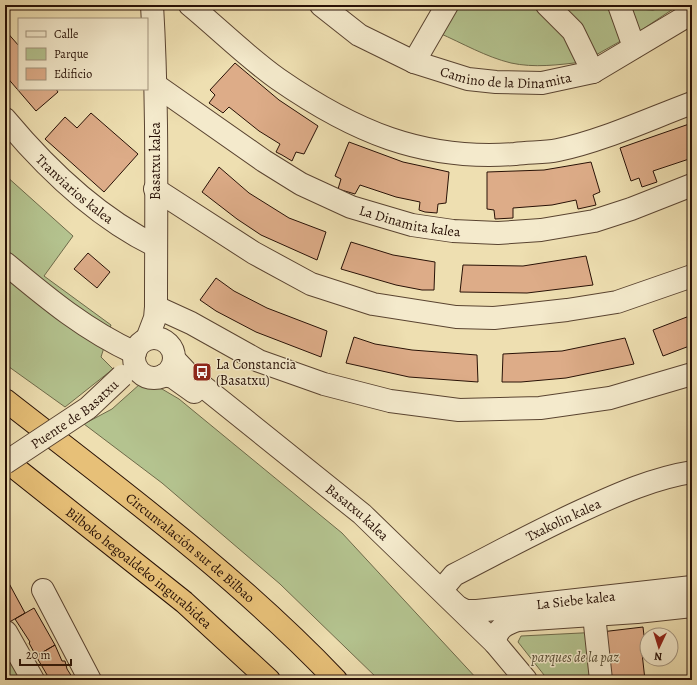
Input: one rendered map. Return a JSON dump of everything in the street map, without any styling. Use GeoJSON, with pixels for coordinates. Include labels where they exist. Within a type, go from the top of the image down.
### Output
{"type":"FeatureCollection","features":[{"type":"Feature","properties":{"kind":"highway","name":"Circunvalación sur de Bilbao"},"geometry":{"type":"LineString","coordinates":[[5,400],[215,566],[316,660]]}},
{"type":"Feature","properties":{"kind":"highway","name":"Bilboko hegoaldeko ingurabidea"},"geometry":{"type":"LineString","coordinates":[[5,461],[184,602],[269,680]]}},
{"type":"Feature","properties":{"kind":"highway"},"geometry":{"type":"LineString","coordinates":[[316,660],[336,680]]}},
{"type":"Feature","properties":{"kind":"highway"},"geometry":{"type":"LineString","coordinates":[[316,660],[341,680]]}},
{"type":"Feature","properties":{"kind":"street","name":"Basatxu kalea"},"geometry":{"type":"LineString","coordinates":[[152,5],[157,86],[155,130],[155,312],[145,357],[183,383],[360,531],[471,616],[509,680]]}},
{"type":"Feature","properties":{"kind":"street"},"geometry":{"type":"LineString","coordinates":[[190,5],[278,78],[342,119],[393,141],[438,151],[487,156],[558,150],[600,137],[692,103]]}},
{"type":"Feature","properties":{"kind":"street","name":"Camino de la Dinamita"},"geometry":{"type":"LineString","coordinates":[[321,5],[359,35],[414,62],[468,79],[496,82],[542,82],[593,72],[692,13]]}},
{"type":"Feature","properties":{"kind":"street"},"geometry":{"type":"LineString","coordinates":[[414,62],[447,5]]}},
{"type":"Feature","properties":{"kind":"street"},"geometry":{"type":"LineString","coordinates":[[547,5],[573,31],[593,72]]}},
{"type":"Feature","properties":{"kind":"street"},"geometry":{"type":"LineString","coordinates":[[619,5],[634,47]]}},
{"type":"Feature","properties":{"kind":"street","name":"La Dinamita kalea"},"geometry":{"type":"LineString","coordinates":[[157,86],[264,161],[301,184],[351,207],[412,225],[453,231],[498,233],[541,230],[594,221],[631,209],[692,185]]}},
{"type":"Feature","properties":{"kind":"street","name":"Tranviarios kalea"},"geometry":{"type":"LineString","coordinates":[[5,119],[33,152],[96,208],[131,234],[156,246]]}},
{"type":"Feature","properties":{"kind":"street"},"geometry":{"type":"LineString","coordinates":[[155,189],[254,253],[311,284],[373,304],[456,317],[494,318],[567,310],[616,302],[692,276]]}},
{"type":"Feature","properties":{"kind":"street"},"geometry":{"type":"LineString","coordinates":[[5,263],[65,313],[145,357]]}},
{"type":"Feature","properties":{"kind":"street"},"geometry":{"type":"LineString","coordinates":[[155,312],[191,323],[259,360],[324,384],[390,401],[459,410],[540,408],[610,398],[692,374]]}},
{"type":"Feature","properties":{"kind":"street","name":"Puente de Basatxu"},"geometry":{"type":"LineString","coordinates":[[5,461],[88,408],[145,357]]}},
{"type":"Feature","properties":{"kind":"street","name":"Txakolin kalea"},"geometry":{"type":"LineString","coordinates":[[444,587],[454,575],[544,528],[611,497],[668,476],[692,472]]}},
{"type":"Feature","properties":{"kind":"street","name":"La Siebe kalea"},"geometry":{"type":"LineString","coordinates":[[471,616],[692,587]]}},
{"type":"Feature","properties":{"kind":"street"},"geometry":{"type":"LineString","coordinates":[[43,590],[90,680]]}},
{"type":"Feature","properties":{"kind":"street","name":"La Siebe kalea"},"geometry":{"type":"LineString","coordinates":[[497,636],[508,623],[518,620],[692,606]]}},
{"type":"Feature","properties":{"kind":"street"},"geometry":{"type":"LineString","coordinates":[[594,615],[596,677]]}},
{"type":"Feature","properties":{"kind":"street"},"geometry":{"type":"LineString","coordinates":[[471,616],[498,618],[500,623],[497,636],[526,680]]}},
{"type":"Feature","properties":{"kind":"street"},"geometry":{"type":"LineString","coordinates":[[6,632],[33,680]]}},
{"type":"Feature","properties":{"kind":"green space"},"geometry":{"type":"Polygon","coordinates":[[[454,5],[532,5],[546,14],[569,36],[582,62],[546,66],[520,65],[474,50],[439,33],[454,5]]]}},
{"type":"Feature","properties":{"kind":"green space"},"geometry":{"type":"Polygon","coordinates":[[[557,5],[602,5],[618,17],[626,38],[594,56],[557,5]]]}},
{"type":"Feature","properties":{"kind":"green space"},"geometry":{"type":"Polygon","coordinates":[[[671,5],[679,5],[634,35],[625,8],[653,10],[671,5]]]}},
{"type":"Feature","properties":{"kind":"green space"},"geometry":{"type":"Polygon","coordinates":[[[5,175],[73,236],[44,276],[111,325],[101,357],[113,369],[65,407],[5,364],[5,175]]]}},
{"type":"Feature","properties":{"kind":"green space"},"geometry":{"type":"Polygon","coordinates":[[[140,384],[162,389],[179,399],[342,533],[478,680],[379,680],[280,584],[162,483],[84,424],[112,409],[140,384]]]}},
{"type":"Feature","properties":{"kind":"green space","name":"parques de la paz"},"geometry":{"type":"Polygon","coordinates":[[[601,632],[606,680],[548,680],[518,642],[521,636],[601,632]]]}},
{"type":"Feature","properties":{"kind":"green space"},"geometry":{"type":"Polygon","coordinates":[[[5,643],[25,680],[5,680],[5,643]]]}},
{"type":"Feature","properties":{"kind":"building"},"geometry":{"type":"Polygon","coordinates":[[[5,30],[18,45],[18,90],[57,90],[58,92],[36,111],[5,75],[5,30]]]}},
{"type":"Feature","properties":{"kind":"building"},"geometry":{"type":"Polygon","coordinates":[[[235,63],[279,100],[318,126],[304,154],[296,152],[292,161],[276,152],[280,144],[259,131],[229,107],[223,113],[209,103],[215,95],[210,90],[235,63]]]}},
{"type":"Feature","properties":{"kind":"building"},"geometry":{"type":"Polygon","coordinates":[[[91,113],[138,154],[104,192],[45,139],[65,117],[77,128],[91,113]]]}},
{"type":"Feature","properties":{"kind":"building"},"geometry":{"type":"Polygon","coordinates":[[[692,123],[692,158],[653,171],[657,182],[642,187],[639,178],[631,181],[620,148],[692,123]]]}},
{"type":"Feature","properties":{"kind":"building"},"geometry":{"type":"Polygon","coordinates":[[[349,142],[403,162],[449,172],[446,203],[438,204],[437,213],[425,212],[419,210],[420,202],[396,197],[360,185],[355,194],[338,189],[341,179],[335,176],[349,142]]]}},
{"type":"Feature","properties":{"kind":"building"},"geometry":{"type":"Polygon","coordinates":[[[591,162],[600,192],[593,195],[596,205],[578,209],[576,200],[552,205],[513,208],[513,218],[495,219],[494,210],[487,209],[487,172],[544,170],[591,162]]]}},
{"type":"Feature","properties":{"kind":"building"},"geometry":{"type":"Polygon","coordinates":[[[219,167],[249,193],[289,218],[326,232],[317,260],[261,235],[237,219],[202,192],[219,167]]]}},
{"type":"Feature","properties":{"kind":"building"},"geometry":{"type":"Polygon","coordinates":[[[351,242],[393,255],[435,262],[434,290],[422,290],[396,285],[341,269],[351,242]]]}},
{"type":"Feature","properties":{"kind":"building"},"geometry":{"type":"Polygon","coordinates":[[[88,253],[110,272],[97,288],[74,269],[88,253]]]}},
{"type":"Feature","properties":{"kind":"building"},"geometry":{"type":"Polygon","coordinates":[[[586,256],[593,285],[527,293],[460,292],[463,265],[523,266],[586,256]]]}},
{"type":"Feature","properties":{"kind":"building"},"geometry":{"type":"Polygon","coordinates":[[[216,278],[234,291],[267,308],[327,331],[321,357],[256,332],[216,311],[200,300],[216,278]]]}},
{"type":"Feature","properties":{"kind":"building"},"geometry":{"type":"Polygon","coordinates":[[[692,315],[692,345],[663,356],[653,330],[692,315]]]}},
{"type":"Feature","properties":{"kind":"building"},"geometry":{"type":"Polygon","coordinates":[[[354,337],[375,344],[412,350],[477,355],[478,382],[409,377],[346,363],[354,337]]]}},
{"type":"Feature","properties":{"kind":"building"},"geometry":{"type":"Polygon","coordinates":[[[625,338],[634,364],[566,378],[502,382],[503,354],[562,351],[625,338]]]}},
{"type":"Feature","properties":{"kind":"building"},"geometry":{"type":"Polygon","coordinates":[[[5,576],[25,613],[6,624],[5,622],[5,576]]]}},
{"type":"Feature","properties":{"kind":"building"},"geometry":{"type":"Polygon","coordinates":[[[34,608],[55,645],[36,656],[29,643],[30,642],[15,619],[34,608]]]}},
{"type":"Feature","properties":{"kind":"building"},"geometry":{"type":"Polygon","coordinates":[[[639,627],[639,667],[644,667],[645,680],[606,680],[601,632],[639,627]]]}},
{"type":"Feature","properties":{"kind":"building"},"geometry":{"type":"Polygon","coordinates":[[[55,645],[62,661],[65,661],[67,669],[74,680],[50,680],[36,656],[55,645]]]}},
{"type":"Feature","properties":{"kind":"building"},"geometry":{"type":"Polygon","coordinates":[[[692,675],[692,680],[647,680],[692,675]]]}},
{"type":"Feature","properties":{"kind":"place","name":"La Constancia (Basatxu)"},"geometry":{"type":"Point","coordinates":[202,372]}}]}
